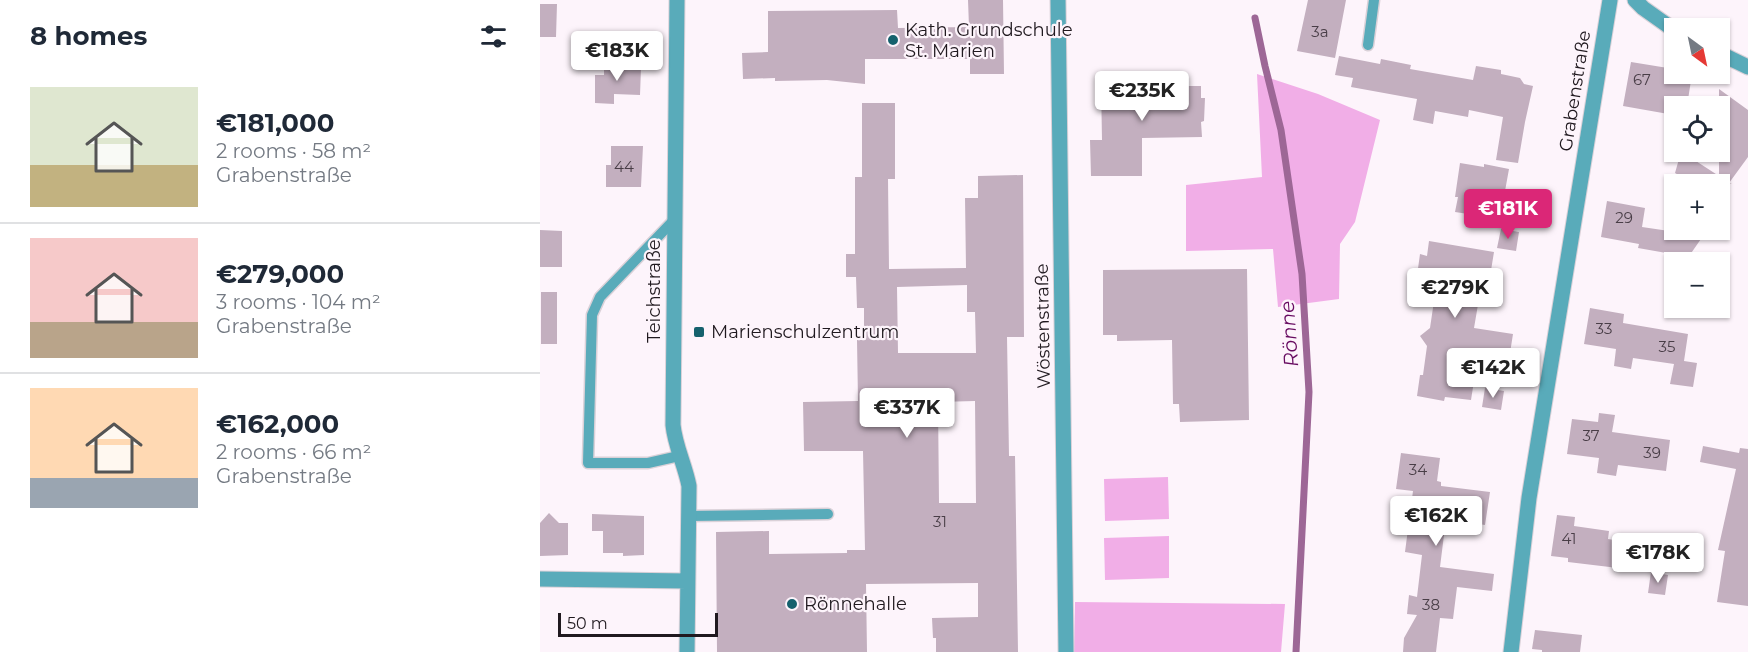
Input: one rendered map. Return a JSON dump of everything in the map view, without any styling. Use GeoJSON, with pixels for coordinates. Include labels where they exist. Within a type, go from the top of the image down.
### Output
{"type":"FeatureCollection","features":[{"type":"Feature","properties":{"kind":"street","name":"Teichstraße"},"geometry":{"type":"LineString","coordinates":[[677,0],[673,425],[688,486],[687,652]]}},
{"type":"Feature","properties":{"kind":"street","name":"Wöstenstraße"},"geometry":{"type":"LineString","coordinates":[[1058,0],[1066,652]]}},
{"type":"Feature","properties":{"kind":"street","name":"Grabenstraße"},"geometry":{"type":"LineString","coordinates":[[1511,652],[1529,498],[1610,0]]}},
{"type":"Feature","properties":{"kind":"street"},"geometry":{"type":"LineString","coordinates":[[1635,0],[1642,8],[1664,23]]}},
{"type":"Feature","properties":{"kind":"street"},"geometry":{"type":"LineString","coordinates":[[1730,58],[1748,67]]}},
{"type":"Feature","properties":{"kind":"street"},"geometry":{"type":"LineString","coordinates":[[540,579],[687,581]]}},
{"type":"Feature","properties":{"kind":"lane"},"geometry":{"type":"LineString","coordinates":[[1368,45],[1374,0]]}},
{"type":"Feature","properties":{"kind":"lane"},"geometry":{"type":"LineString","coordinates":[[674,220],[600,297],[591,315],[588,463],[648,463],[679,456]]}},
{"type":"Feature","properties":{"kind":"lane"},"geometry":{"type":"LineString","coordinates":[[689,516],[828,514]]}},
{"type":"Feature","properties":{"kind":"shaded area"},"geometry":{"type":"Polygon","coordinates":[[[1257,74],[1318,94],[1380,120],[1355,222],[1340,244],[1339,299],[1278,307],[1273,249],[1186,251],[1186,185],[1262,177],[1257,74]]]}},
{"type":"Feature","properties":{"kind":"shaded area"},"geometry":{"type":"Polygon","coordinates":[[[1168,477],[1169,519],[1105,521],[1104,479],[1168,477]]]}},
{"type":"Feature","properties":{"kind":"shaded area"},"geometry":{"type":"Polygon","coordinates":[[[1169,536],[1169,578],[1105,580],[1104,538],[1169,536]]]}},
{"type":"Feature","properties":{"kind":"shaded area"},"geometry":{"type":"Polygon","coordinates":[[[1075,602],[1285,604],[1281,652],[1074,652],[1075,602]]]}},
{"type":"Feature","properties":{"kind":"building"},"geometry":{"type":"Polygon","coordinates":[[[968,0],[1003,0],[1004,74],[970,74],[970,59],[865,59],[865,84],[827,80],[743,79],[742,53],[768,52],[768,11],[897,10],[898,28],[969,27],[968,0]]]}},
{"type":"Feature","properties":{"kind":"building"},"geometry":{"type":"Polygon","coordinates":[[[1308,0],[1346,0],[1335,58],[1297,51],[1308,0]]]}},
{"type":"Feature","properties":{"kind":"building"},"geometry":{"type":"Polygon","coordinates":[[[540,4],[557,4],[556,37],[540,37],[540,4]]]}},
{"type":"Feature","properties":{"kind":"building"},"geometry":{"type":"Polygon","coordinates":[[[1339,56],[1380,64],[1381,59],[1411,65],[1410,69],[1473,80],[1476,66],[1501,70],[1501,74],[1520,78],[1524,84],[1533,86],[1518,163],[1496,160],[1503,117],[1469,110],[1468,117],[1435,111],[1433,124],[1413,120],[1417,99],[1351,87],[1353,78],[1335,75],[1339,56]]]}},
{"type":"Feature","properties":{"kind":"building"},"geometry":{"type":"Polygon","coordinates":[[[604,62],[628,63],[628,68],[641,68],[640,95],[614,94],[614,104],[595,103],[595,75],[604,75],[604,62]]]}},
{"type":"Feature","properties":{"kind":"building"},"geometry":{"type":"Polygon","coordinates":[[[1631,62],[1664,67],[1664,84],[1690,84],[1689,96],[1664,96],[1664,113],[1623,106],[1631,62]]]}},
{"type":"Feature","properties":{"kind":"building"},"geometry":{"type":"Polygon","coordinates":[[[1116,79],[1153,79],[1153,86],[1201,86],[1201,98],[1205,98],[1204,121],[1201,122],[1202,137],[1142,138],[1142,176],[1091,176],[1090,140],[1102,140],[1101,83],[1117,82],[1116,79]]]}},
{"type":"Feature","properties":{"kind":"building"},"geometry":{"type":"Polygon","coordinates":[[[1719,89],[1729,96],[1719,96],[1719,89]]]}},
{"type":"Feature","properties":{"kind":"building"},"geometry":{"type":"Polygon","coordinates":[[[1730,97],[1748,110],[1748,157],[1730,182],[1730,174],[1719,174],[1719,162],[1730,162],[1730,97]]]}},
{"type":"Feature","properties":{"kind":"building"},"geometry":{"type":"Polygon","coordinates":[[[862,103],[895,103],[895,179],[888,179],[889,269],[966,268],[965,198],[978,198],[978,176],[1023,175],[1024,337],[1007,337],[1009,456],[1015,456],[1018,652],[936,652],[932,618],[978,617],[978,583],[866,584],[867,652],[717,652],[716,532],[769,531],[769,554],[847,553],[847,550],[865,550],[863,451],[804,451],[803,402],[858,401],[857,340],[864,340],[864,308],[857,308],[856,277],[846,277],[846,254],[855,254],[855,177],[862,177],[862,103]],[[967,285],[897,287],[898,353],[976,353],[975,312],[967,312],[967,285]],[[975,401],[938,402],[939,503],[976,503],[975,401]]]}},
{"type":"Feature","properties":{"kind":"building"},"geometry":{"type":"Polygon","coordinates":[[[611,146],[643,146],[641,187],[606,187],[606,165],[611,165],[611,146]]]}},
{"type":"Feature","properties":{"kind":"building"},"geometry":{"type":"Polygon","coordinates":[[[1678,162],[1697,162],[1716,174],[1675,173],[1678,162]]]}},
{"type":"Feature","properties":{"kind":"building"},"geometry":{"type":"Polygon","coordinates":[[[1460,163],[1484,167],[1484,164],[1509,169],[1505,191],[1500,191],[1495,218],[1455,212],[1460,163]]]}},
{"type":"Feature","properties":{"kind":"building"},"geometry":{"type":"Polygon","coordinates":[[[1607,201],[1645,208],[1642,227],[1664,230],[1664,240],[1700,240],[1692,252],[1664,253],[1638,248],[1639,244],[1601,237],[1607,201]]]}},
{"type":"Feature","properties":{"kind":"building"},"geometry":{"type":"Polygon","coordinates":[[[1501,229],[1519,232],[1516,251],[1497,248],[1501,229]]]}},
{"type":"Feature","properties":{"kind":"building"},"geometry":{"type":"Polygon","coordinates":[[[540,230],[562,231],[562,267],[540,267],[540,230]]]}},
{"type":"Feature","properties":{"kind":"building"},"geometry":{"type":"Polygon","coordinates":[[[1429,241],[1494,252],[1487,295],[1480,293],[1474,328],[1513,334],[1510,353],[1479,349],[1471,400],[1445,397],[1444,401],[1417,396],[1427,346],[1420,336],[1430,328],[1434,301],[1420,299],[1423,284],[1416,283],[1420,254],[1427,256],[1429,241]]]}},
{"type":"Feature","properties":{"kind":"building"},"geometry":{"type":"Polygon","coordinates":[[[1247,269],[1249,420],[1180,422],[1179,404],[1173,404],[1172,340],[1117,341],[1117,335],[1103,335],[1103,270],[1247,269]]]}},
{"type":"Feature","properties":{"kind":"building"},"geometry":{"type":"Polygon","coordinates":[[[541,292],[557,292],[557,344],[541,344],[541,292]]]}},
{"type":"Feature","properties":{"kind":"building"},"geometry":{"type":"Polygon","coordinates":[[[1590,308],[1624,314],[1623,323],[1688,334],[1684,361],[1697,363],[1693,387],[1670,384],[1674,364],[1633,358],[1631,369],[1614,366],[1616,349],[1584,344],[1590,308]]]}},
{"type":"Feature","properties":{"kind":"building"},"geometry":{"type":"Polygon","coordinates":[[[1485,388],[1504,391],[1501,410],[1482,407],[1485,388]]]}},
{"type":"Feature","properties":{"kind":"building"},"geometry":{"type":"Polygon","coordinates":[[[1599,413],[1615,415],[1612,432],[1670,440],[1666,471],[1618,465],[1616,476],[1597,473],[1599,458],[1567,454],[1572,419],[1598,422],[1599,413]]]}},
{"type":"Feature","properties":{"kind":"building"},"geometry":{"type":"Polygon","coordinates":[[[1703,446],[1739,453],[1740,448],[1748,449],[1748,606],[1717,602],[1725,551],[1718,550],[1736,469],[1700,462],[1703,446]]]}},
{"type":"Feature","properties":{"kind":"building"},"geometry":{"type":"Polygon","coordinates":[[[1401,453],[1440,458],[1437,481],[1441,482],[1441,486],[1490,492],[1485,525],[1446,519],[1440,567],[1494,574],[1492,591],[1457,587],[1453,619],[1440,618],[1436,652],[1403,652],[1404,638],[1417,615],[1407,614],[1409,595],[1417,597],[1422,555],[1405,552],[1413,491],[1396,489],[1401,453]]]}},
{"type":"Feature","properties":{"kind":"building"},"geometry":{"type":"Polygon","coordinates":[[[549,513],[559,523],[568,523],[568,555],[540,556],[540,523],[549,513]]]}},
{"type":"Feature","properties":{"kind":"building"},"geometry":{"type":"Polygon","coordinates":[[[592,514],[644,516],[644,555],[623,556],[623,553],[603,553],[603,531],[592,531],[592,514]]]}},
{"type":"Feature","properties":{"kind":"building"},"geometry":{"type":"Polygon","coordinates":[[[1557,515],[1575,517],[1574,526],[1609,531],[1608,539],[1646,545],[1643,571],[1568,562],[1568,558],[1551,556],[1557,515]]]}},
{"type":"Feature","properties":{"kind":"building"},"geometry":{"type":"Polygon","coordinates":[[[1651,572],[1668,575],[1665,595],[1648,593],[1651,572]]]}},
{"type":"Feature","properties":{"kind":"building"},"geometry":{"type":"Polygon","coordinates":[[[1535,630],[1582,635],[1580,652],[1542,652],[1542,650],[1532,649],[1535,630]]]}},
{"type":"Feature","properties":{"kind":"waterway","name":"Rönne"},"geometry":{"type":"LineString","coordinates":[[1255,18],[1281,130],[1302,274],[1309,392],[1296,652]]}},
{"type":"Feature","properties":{"kind":"place","name":"Kath. Grundschule St. Marien"},"geometry":{"type":"Point","coordinates":[893,40]}},
{"type":"Feature","properties":{"kind":"place","name":"Marienschulzentrum"},"geometry":{"type":"Point","coordinates":[699,332]}},
{"type":"Feature","properties":{"kind":"place","name":"Rönnehalle"},"geometry":{"type":"Point","coordinates":[792,604]}}]}
